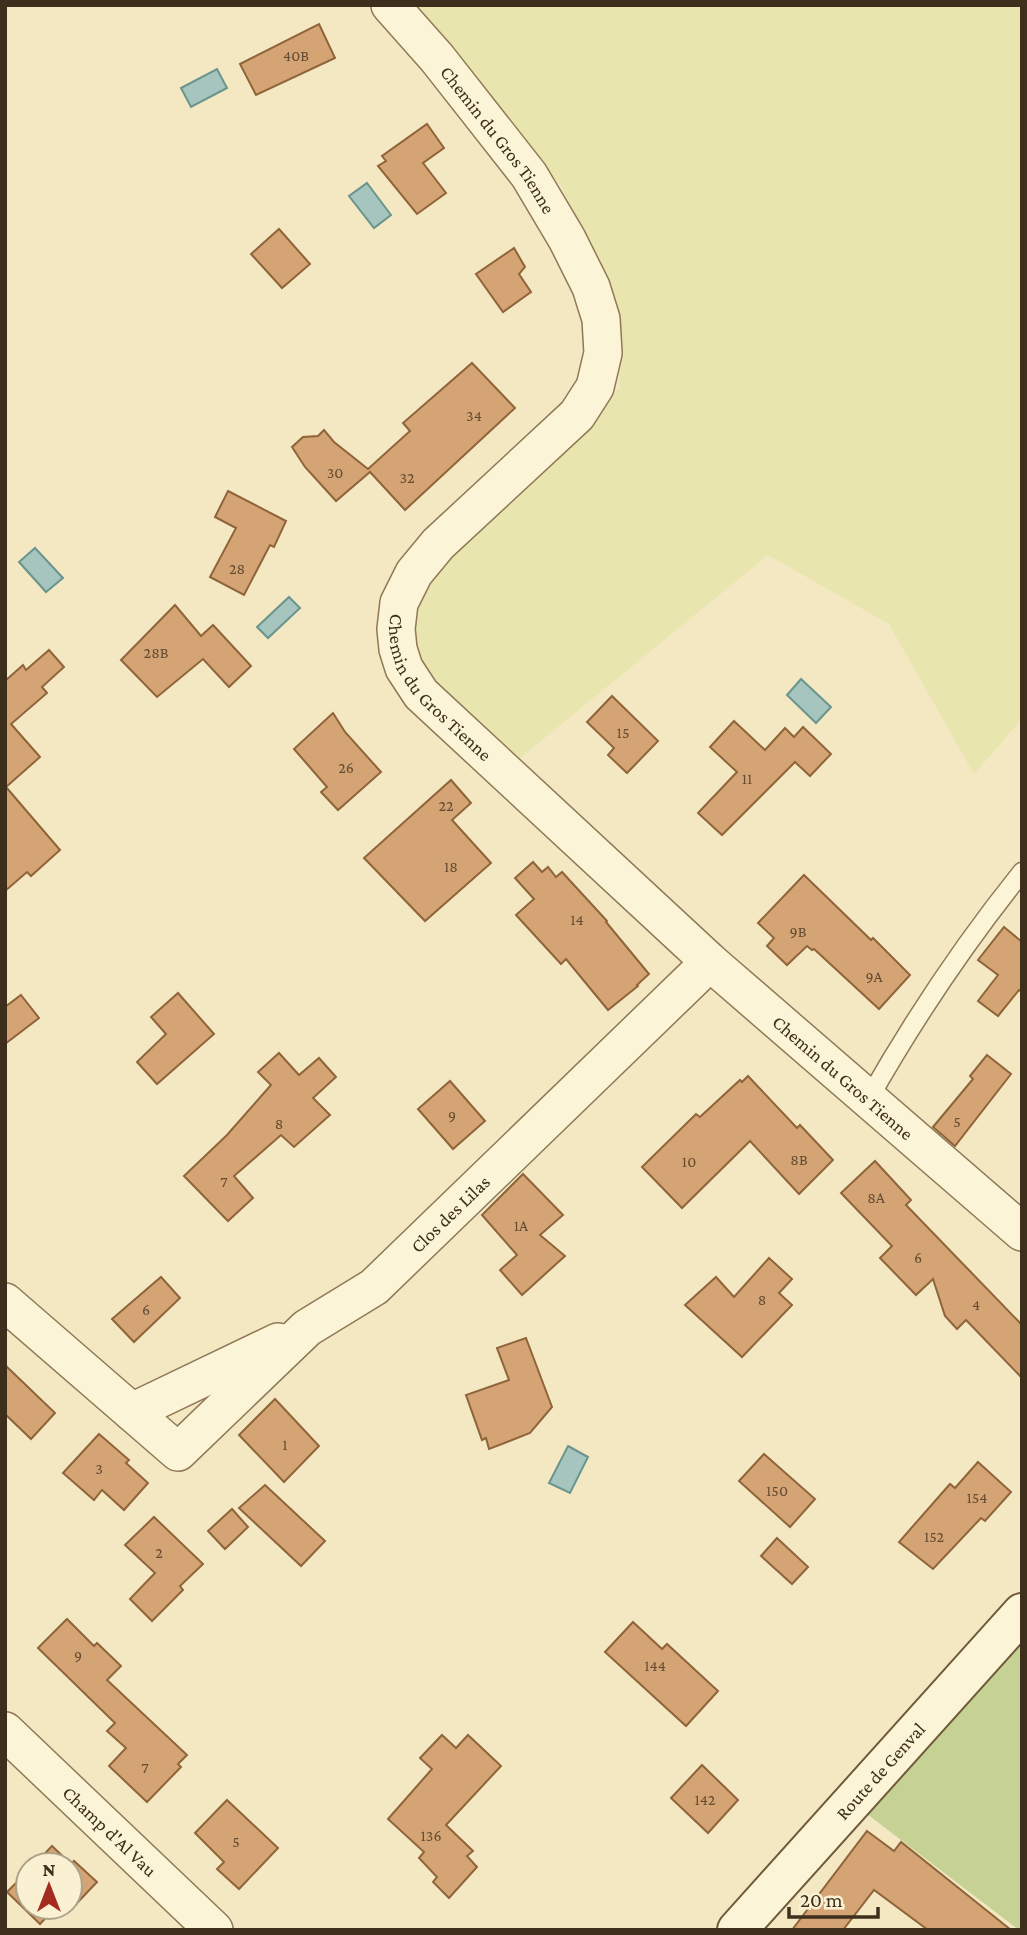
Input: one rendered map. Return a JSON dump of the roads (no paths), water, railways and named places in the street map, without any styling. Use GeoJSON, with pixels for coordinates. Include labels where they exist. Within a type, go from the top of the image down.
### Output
{"type":"FeatureCollection","features":[{"type":"Feature","properties":{"kind":"main road","name":"Route de Genval"},"geometry":{"type":"LineString","coordinates":[[737,1930],[1022,1613]]}},
{"type":"Feature","properties":{"kind":"street","name":"Chemin du Gros Tienne"},"geometry":{"type":"LineString","coordinates":[[390,5],[437,58],[529,175],[567,239],[591,287],[601,319],[603,353],[595,387],[578,415],[438,544],[414,573],[399,603],[396,629],[404,668],[421,694],[710,962],[1022,1232]]}},
{"type":"Feature","properties":{"kind":"street","name":"Clos des Lilas"},"geometry":{"type":"LineString","coordinates":[[132,1412],[178,1452],[307,1328],[374,1287],[710,962]]}},
{"type":"Feature","properties":{"kind":"street"},"geometry":{"type":"LineString","coordinates":[[5,1302],[132,1412],[307,1328]]}},
{"type":"Feature","properties":{"kind":"street","name":"Champ d'Al Vau"},"geometry":{"type":"LineString","coordinates":[[5,1731],[214,1930]]}},
{"type":"Feature","properties":{"kind":"lane"},"geometry":{"type":"LineString","coordinates":[[868,1100],[918,1014],[976,929],[1022,872]]}},
{"type":"Feature","properties":{"kind":"water"},"geometry":{"type":"Polygon","coordinates":[[[217,69],[227,88],[191,107],[181,88],[217,69]]]}},
{"type":"Feature","properties":{"kind":"water"},"geometry":{"type":"Polygon","coordinates":[[[367,183],[391,215],[374,228],[349,196],[367,183]]]}},
{"type":"Feature","properties":{"kind":"water"},"geometry":{"type":"Polygon","coordinates":[[[35,548],[63,578],[46,592],[19,562],[35,548]]]}},
{"type":"Feature","properties":{"kind":"water"},"geometry":{"type":"Polygon","coordinates":[[[289,597],[300,608],[268,638],[257,627],[289,597]]]}},
{"type":"Feature","properties":{"kind":"water"},"geometry":{"type":"Polygon","coordinates":[[[801,679],[831,707],[816,723],[787,695],[801,679]]]}},
{"type":"Feature","properties":{"kind":"water"},"geometry":{"type":"Polygon","coordinates":[[[568,1446],[588,1457],[570,1493],[549,1483],[568,1446]]]}}]}
